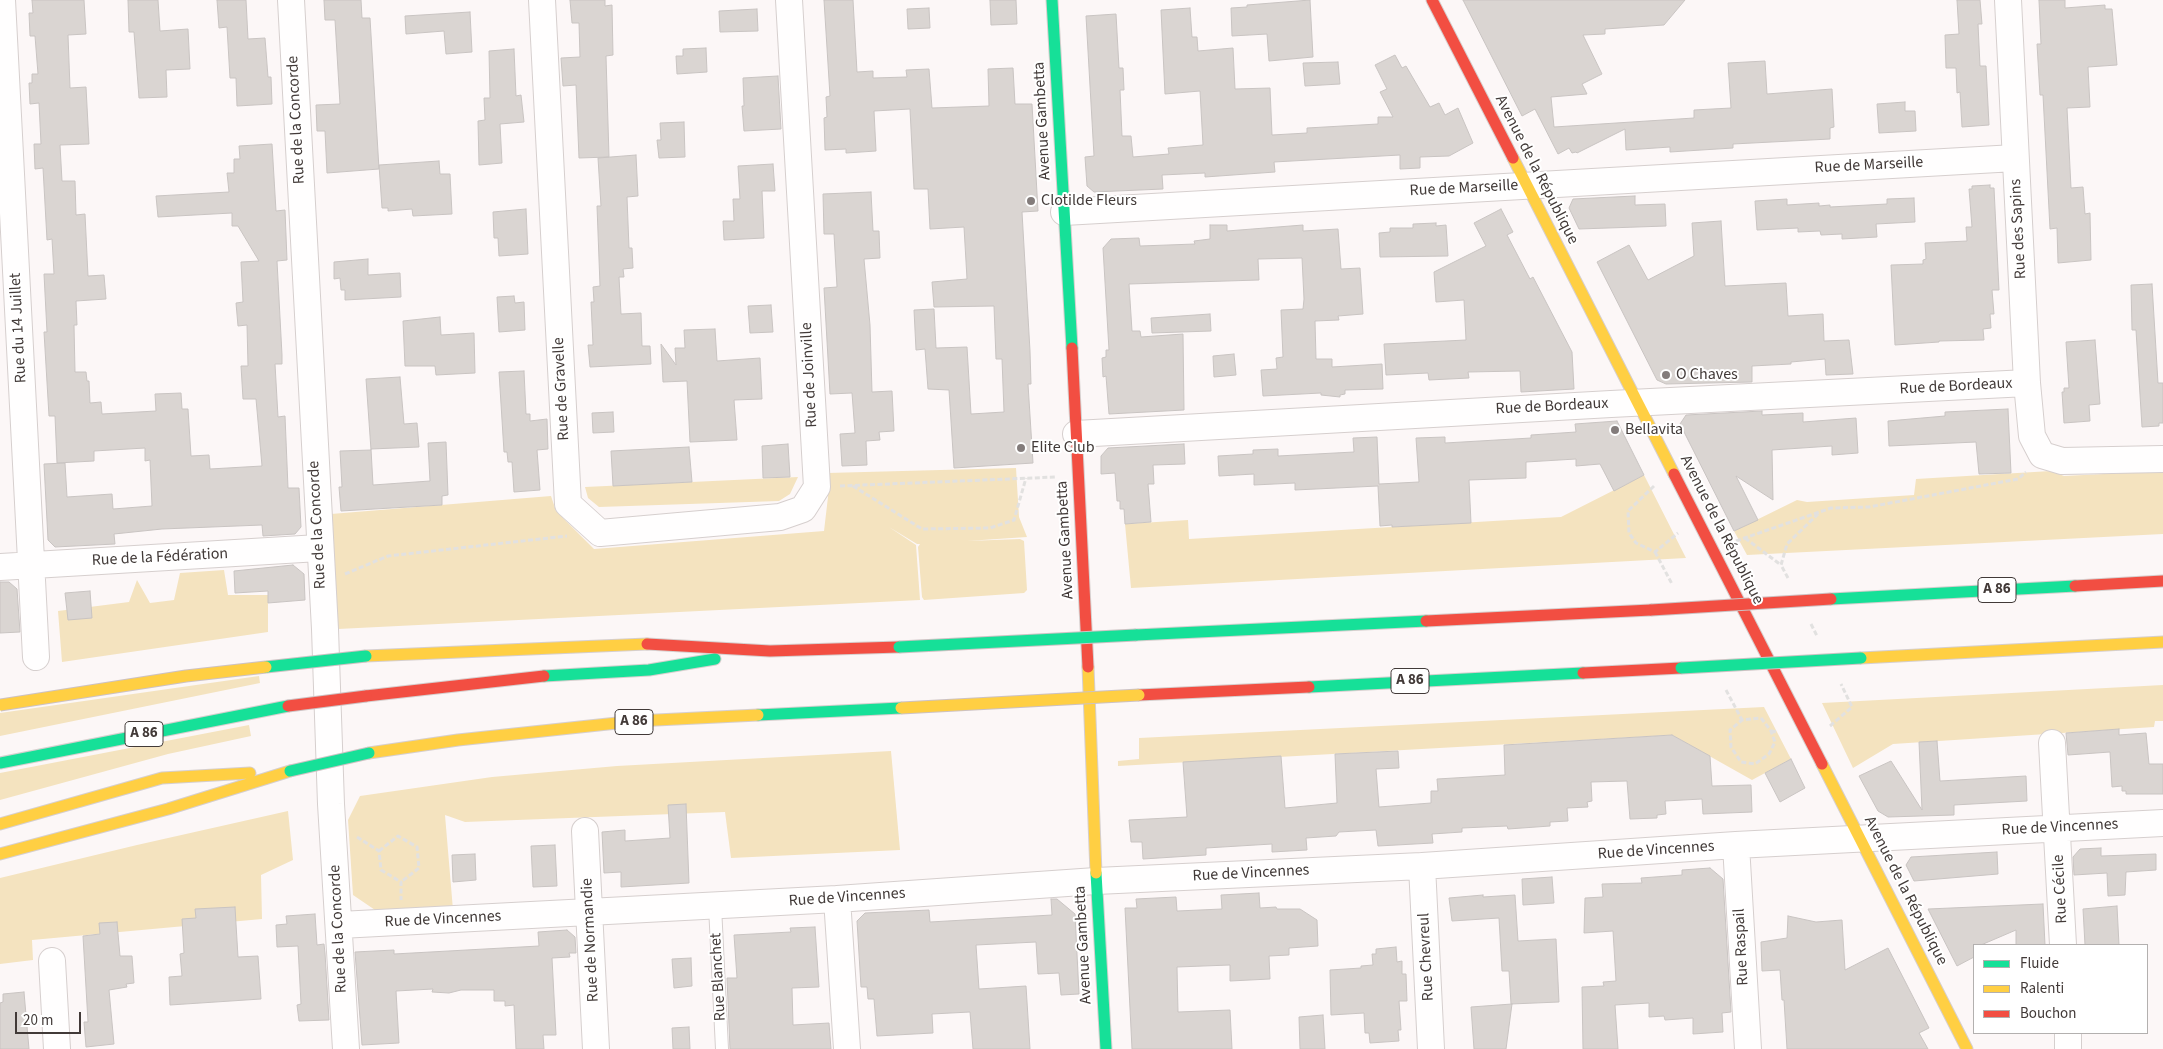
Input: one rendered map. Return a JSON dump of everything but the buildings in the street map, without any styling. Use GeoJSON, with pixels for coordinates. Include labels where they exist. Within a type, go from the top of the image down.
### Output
{"type":"FeatureCollection","features":[{"type":"Feature","properties":{"kind":"main road","name":"Avenue Gambetta"},"geometry":{"type":"LineString","coordinates":[[1052,0],[1079,476],[1096,881],[1106,1049]]}},
{"type":"Feature","properties":{"kind":"main road","name":"Avenue de la République"},"geometry":{"type":"LineString","coordinates":[[1432,0],[1968,1049]]}},
{"type":"Feature","properties":{"kind":"main road","name":"A 86"},"geometry":{"type":"LineString","coordinates":[[0,763],[288,706],[555,675],[650,670],[770,651],[899,647],[1651,610],[2163,581]]}},
{"type":"Feature","properties":{"kind":"main road","name":"A 86"},"geometry":{"type":"LineString","coordinates":[[0,824],[162,778],[290,771],[369,753],[458,740],[636,721],[2163,642]]}},
{"type":"Feature","properties":{"kind":"main road"},"geometry":{"type":"LineString","coordinates":[[0,705],[186,676],[366,656],[648,644],[770,651]]}},
{"type":"Feature","properties":{"kind":"main road"},"geometry":{"type":"LineString","coordinates":[[0,854],[168,809],[290,771]]}},
{"type":"Feature","properties":{"kind":"street","name":"Rue du 14 Juillet"},"geometry":{"type":"LineString","coordinates":[[2,0],[36,657]]}},
{"type":"Feature","properties":{"kind":"street","name":"Rue de la Concorde"},"geometry":{"type":"LineString","coordinates":[[291,0],[346,1049]]}},
{"type":"Feature","properties":{"kind":"street","name":"Rue de Gravelle"},"geometry":{"type":"LineString","coordinates":[[542,0],[568,504],[600,533]]}},
{"type":"Feature","properties":{"kind":"street","name":"Rue de Joinville"},"geometry":{"type":"LineString","coordinates":[[789,0],[817,487]]}},
{"type":"Feature","properties":{"kind":"street","name":"Rue des Sapins"},"geometry":{"type":"LineString","coordinates":[[2008,0],[2027,383],[2032,436],[2042,455]]}},
{"type":"Feature","properties":{"kind":"street","name":"Rue de Marseille"},"geometry":{"type":"LineString","coordinates":[[1064,212],[2015,158]]}},
{"type":"Feature","properties":{"kind":"street","name":"Rue de Bordeaux"},"geometry":{"type":"LineString","coordinates":[[1076,434],[1638,402],[2027,383]]}},
{"type":"Feature","properties":{"kind":"street"},"geometry":{"type":"LineString","coordinates":[[2042,455],[2062,461],[2163,459]]}},
{"type":"Feature","properties":{"kind":"street"},"geometry":{"type":"LineString","coordinates":[[600,533],[780,517],[803,509],[817,487]]}},
{"type":"Feature","properties":{"kind":"street","name":"Rue de la Fédération"},"geometry":{"type":"LineString","coordinates":[[0,567],[319,548]]}},
{"type":"Feature","properties":{"kind":"street","name":"Rue Cécile"},"geometry":{"type":"LineString","coordinates":[[2052,743],[2063,944]]}},
{"type":"Feature","properties":{"kind":"street","name":"Rue de Vincennes"},"geometry":{"type":"LineString","coordinates":[[340,925],[715,906],[1096,881],[1422,866],[1736,846],[2163,823]]}},
{"type":"Feature","properties":{"kind":"street","name":"Rue de Normandie"},"geometry":{"type":"LineString","coordinates":[[585,830],[596,1049]]}},
{"type":"Feature","properties":{"kind":"street","name":"Rue Raspail"},"geometry":{"type":"LineString","coordinates":[[1736,846],[1748,1049]]}},
{"type":"Feature","properties":{"kind":"street","name":"Rue Chevreul"},"geometry":{"type":"LineString","coordinates":[[1422,866],[1432,1049]]}},
{"type":"Feature","properties":{"kind":"street"},"geometry":{"type":"LineString","coordinates":[[837,899],[847,1049]]}},
{"type":"Feature","properties":{"kind":"street"},"geometry":{"type":"LineString","coordinates":[[52,961],[57,1049]]}},
{"type":"Feature","properties":{"kind":"street"},"geometry":{"type":"LineString","coordinates":[[2068,1034],[2068,1049]]}},
{"type":"Feature","properties":{"kind":"lane","name":"Rue Blanchet"},"geometry":{"type":"LineString","coordinates":[[715,906],[722,1049]]}},
{"type":"Feature","properties":{"kind":"path"},"geometry":{"type":"LineString","coordinates":[[1712,550],[1831,508],[1869,507],[2018,479],[2042,455]]}},
{"type":"Feature","properties":{"kind":"path"},"geometry":{"type":"LineString","coordinates":[[817,487],[1079,476]]}},
{"type":"Feature","properties":{"kind":"path"},"geometry":{"type":"LineString","coordinates":[[852,485],[922,529],[990,528],[1014,520],[1026,478]]}},
{"type":"Feature","properties":{"kind":"path"},"geometry":{"type":"LineString","coordinates":[[1654,486],[1628,511],[1630,533],[1636,543],[1655,552],[1674,588]]}},
{"type":"Feature","properties":{"kind":"path"},"geometry":{"type":"LineString","coordinates":[[322,584],[388,556],[600,533]]}},
{"type":"Feature","properties":{"kind":"path"},"geometry":{"type":"LineString","coordinates":[[1655,552],[1675,534]]}},
{"type":"Feature","properties":{"kind":"path"},"geometry":{"type":"LineString","coordinates":[[1745,538],[1782,565]]}},
{"type":"Feature","properties":{"kind":"path"},"geometry":{"type":"LineString","coordinates":[[1724,685],[1742,720]]}},
{"type":"Feature","properties":{"kind":"path"},"geometry":{"type":"LineString","coordinates":[[1761,718],[1771,731],[1775,742],[1769,754],[1755,764],[1741,762],[1731,747],[1730,730],[1742,720],[1761,718]]}},
{"type":"Feature","properties":{"kind":"path"},"geometry":{"type":"LineString","coordinates":[[333,822],[379,851]]}},
{"type":"Feature","properties":{"kind":"path"},"geometry":{"type":"LineString","coordinates":[[379,851],[398,836],[417,847],[419,868],[401,882]]}},
{"type":"Feature","properties":{"kind":"path"},"geometry":{"type":"LineString","coordinates":[[379,851],[381,870],[401,882]]}},
{"type":"Feature","properties":{"kind":"path"},"geometry":{"type":"LineString","coordinates":[[401,882],[403,922]]}},
{"type":"Feature","properties":{"kind":"shaded area"},"geometry":{"type":"Polygon","coordinates":[[[1016,468],[1019,517],[1027,537],[967,541],[1020,539],[1024,541],[1027,590],[1024,593],[924,600],[922,597],[918,547],[920,544],[889,527],[916,545],[920,600],[338,629],[331,514],[551,496],[556,511],[594,549],[824,531],[828,497],[827,473],[1016,468]]]}},
{"type":"Feature","properties":{"kind":"shaded area"},"geometry":{"type":"Polygon","coordinates":[[[2051,471],[2064,476],[2163,471],[2163,534],[1747,555],[1734,531],[1797,500],[1807,502],[1914,495],[1916,479],[2051,471]]]}},
{"type":"Feature","properties":{"kind":"shaded area"},"geometry":{"type":"Polygon","coordinates":[[[1644,475],[1686,558],[1131,588],[1125,524],[1188,520],[1189,539],[1561,517],[1644,475]]]}},
{"type":"Feature","properties":{"kind":"shaded area"},"geometry":{"type":"Polygon","coordinates":[[[798,477],[790,494],[779,501],[599,507],[588,498],[585,487],[798,477]]]}},
{"type":"Feature","properties":{"kind":"shaded area"},"geometry":{"type":"Polygon","coordinates":[[[224,570],[228,595],[268,595],[268,632],[62,662],[58,611],[129,602],[137,580],[150,603],[174,600],[180,573],[224,570]]]}},
{"type":"Feature","properties":{"kind":"shaded area"},"geometry":{"type":"Polygon","coordinates":[[[259,676],[260,683],[0,736],[0,713],[259,676]]]}},
{"type":"Feature","properties":{"kind":"shaded area"},"geometry":{"type":"Polygon","coordinates":[[[2163,685],[2163,721],[2155,721],[2154,727],[1893,744],[1853,768],[1822,703],[2163,685]]]}},
{"type":"Feature","properties":{"kind":"shaded area"},"geometry":{"type":"Polygon","coordinates":[[[1764,707],[1791,759],[1752,780],[1672,735],[1118,766],[1118,761],[1139,759],[1139,738],[1764,707]]]}},
{"type":"Feature","properties":{"kind":"shaded area"},"geometry":{"type":"Polygon","coordinates":[[[249,725],[251,736],[168,754],[0,800],[0,773],[249,725]]]}},
{"type":"Feature","properties":{"kind":"shaded area"},"geometry":{"type":"Polygon","coordinates":[[[891,751],[900,850],[731,858],[725,812],[465,822],[445,815],[453,910],[378,912],[353,895],[348,820],[360,796],[492,777],[617,766],[891,751]]]}},
{"type":"Feature","properties":{"kind":"shaded area"},"geometry":{"type":"Polygon","coordinates":[[[288,811],[293,860],[261,875],[262,919],[32,940],[33,960],[0,964],[0,878],[288,811]]]}},
{"type":"Feature","properties":{"kind":"traffic: fast"},"geometry":{"type":"LineString","coordinates":[[1052,0],[1072,348]]}},
{"type":"Feature","properties":{"kind":"traffic: fast"},"geometry":{"type":"LineString","coordinates":[[1831,599],[2075,586]]}},
{"type":"Feature","properties":{"kind":"traffic: fast"},"geometry":{"type":"LineString","coordinates":[[1136,635],[1426,621]]}},
{"type":"Feature","properties":{"kind":"traffic: fast"},"geometry":{"type":"LineString","coordinates":[[899,647],[1136,635]]}},
{"type":"Feature","properties":{"kind":"traffic: fast"},"geometry":{"type":"LineString","coordinates":[[266,667],[366,656]]}},
{"type":"Feature","properties":{"kind":"traffic: fast"},"geometry":{"type":"LineString","coordinates":[[1681,668],[1861,658]]}},
{"type":"Feature","properties":{"kind":"traffic: fast"},"geometry":{"type":"LineString","coordinates":[[544,676],[649,670],[715,659]]}},
{"type":"Feature","properties":{"kind":"traffic: fast"},"geometry":{"type":"LineString","coordinates":[[1309,687],[1583,673]]}},
{"type":"Feature","properties":{"kind":"traffic: fast"},"geometry":{"type":"LineString","coordinates":[[0,763],[288,706]]}},
{"type":"Feature","properties":{"kind":"traffic: fast"},"geometry":{"type":"LineString","coordinates":[[758,715],[901,708]]}},
{"type":"Feature","properties":{"kind":"traffic: fast"},"geometry":{"type":"LineString","coordinates":[[290,771],[369,753]]}},
{"type":"Feature","properties":{"kind":"traffic: fast"},"geometry":{"type":"LineString","coordinates":[[1096,873],[1106,1049]]}},
{"type":"Feature","properties":{"kind":"traffic: slow"},"geometry":{"type":"LineString","coordinates":[[1513,158],[1674,474]]}},
{"type":"Feature","properties":{"kind":"traffic: slow"},"geometry":{"type":"LineString","coordinates":[[1861,658],[2163,642]]}},
{"type":"Feature","properties":{"kind":"traffic: slow"},"geometry":{"type":"LineString","coordinates":[[366,656],[647,644]]}},
{"type":"Feature","properties":{"kind":"traffic: slow"},"geometry":{"type":"LineString","coordinates":[[0,705],[186,676],[266,667]]}},
{"type":"Feature","properties":{"kind":"traffic: slow"},"geometry":{"type":"LineString","coordinates":[[1088,667],[1096,873]]}},
{"type":"Feature","properties":{"kind":"traffic: slow"},"geometry":{"type":"LineString","coordinates":[[901,708],[1139,695]]}},
{"type":"Feature","properties":{"kind":"traffic: slow"},"geometry":{"type":"LineString","coordinates":[[369,753],[458,740],[636,721],[758,715]]}},
{"type":"Feature","properties":{"kind":"traffic: slow"},"geometry":{"type":"LineString","coordinates":[[1822,764],[1967,1049]]}},
{"type":"Feature","properties":{"kind":"traffic: slow"},"geometry":{"type":"LineString","coordinates":[[0,854],[168,809],[290,771]]}},
{"type":"Feature","properties":{"kind":"traffic: slow"},"geometry":{"type":"LineString","coordinates":[[0,824],[162,778],[250,773]]}},
{"type":"Feature","properties":{"kind":"traffic: jam"},"geometry":{"type":"LineString","coordinates":[[1432,0],[1513,158]]}},
{"type":"Feature","properties":{"kind":"traffic: jam"},"geometry":{"type":"LineString","coordinates":[[1072,348],[1088,667]]}},
{"type":"Feature","properties":{"kind":"traffic: jam"},"geometry":{"type":"LineString","coordinates":[[1674,474],[1822,764]]}},
{"type":"Feature","properties":{"kind":"traffic: jam"},"geometry":{"type":"LineString","coordinates":[[2075,586],[2163,581]]}},
{"type":"Feature","properties":{"kind":"traffic: jam"},"geometry":{"type":"LineString","coordinates":[[1651,610],[1831,599]]}},
{"type":"Feature","properties":{"kind":"traffic: jam"},"geometry":{"type":"LineString","coordinates":[[1426,621],[1651,610]]}},
{"type":"Feature","properties":{"kind":"traffic: jam"},"geometry":{"type":"LineString","coordinates":[[647,644],[770,651],[899,647]]}},
{"type":"Feature","properties":{"kind":"traffic: jam"},"geometry":{"type":"LineString","coordinates":[[1583,673],[1681,668]]}},
{"type":"Feature","properties":{"kind":"traffic: jam"},"geometry":{"type":"LineString","coordinates":[[366,696],[544,676]]}},
{"type":"Feature","properties":{"kind":"traffic: jam"},"geometry":{"type":"LineString","coordinates":[[1139,695],[1309,687]]}},
{"type":"Feature","properties":{"kind":"traffic: jam"},"geometry":{"type":"LineString","coordinates":[[288,706],[366,696]]}},
{"type":"Feature","properties":{"kind":"place","name":"Clotilde Fleurs"},"geometry":{"type":"Point","coordinates":[1031,201]}},
{"type":"Feature","properties":{"kind":"place","name":"O Chaves"},"geometry":{"type":"Point","coordinates":[1666,375]}},
{"type":"Feature","properties":{"kind":"place","name":"Bellavita"},"geometry":{"type":"Point","coordinates":[1615,430]}},
{"type":"Feature","properties":{"kind":"place","name":"Elite Club"},"geometry":{"type":"Point","coordinates":[1021,448]}}]}
